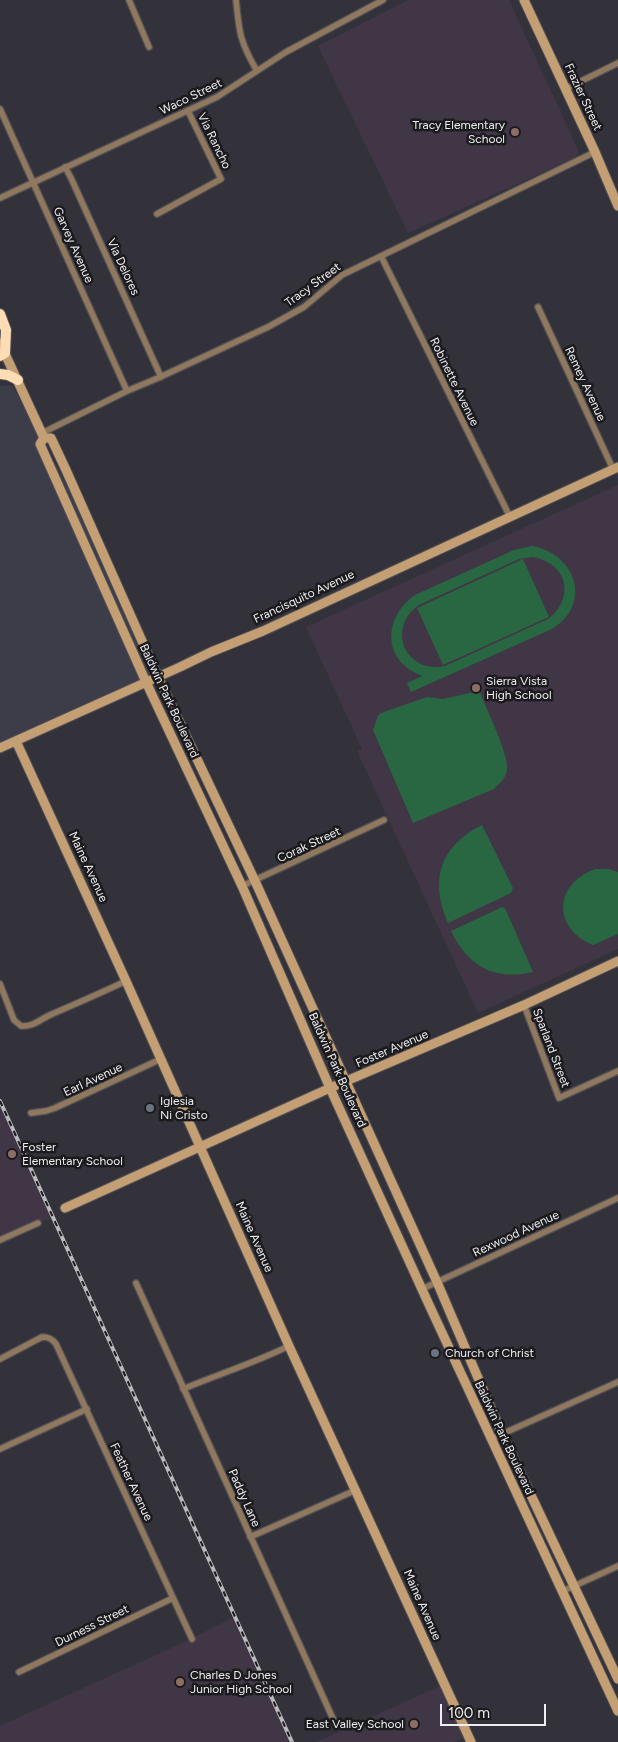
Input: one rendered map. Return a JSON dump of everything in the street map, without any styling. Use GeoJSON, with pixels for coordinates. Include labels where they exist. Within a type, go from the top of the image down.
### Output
{"type":"FeatureCollection","features":[{"type":"Feature","properties":{"kind":"highway"},"geometry":{"type":"LineString","coordinates":[[0,314],[6,330],[3,355]]}},
{"type":"Feature","properties":{"kind":"highway"},"geometry":{"type":"LineString","coordinates":[[0,374],[8,375],[18,380]]}},
{"type":"Feature","properties":{"kind":"main road","name":"Frazier Street"},"geometry":{"type":"LineString","coordinates":[[524,0],[596,152],[618,206]]}},
{"type":"Feature","properties":{"kind":"main road","name":"Baldwin Park Boulevard"},"geometry":{"type":"LineString","coordinates":[[0,343],[3,355],[18,380],[43,436],[40,444],[146,682],[242,886],[330,1088],[490,1439],[618,1711]]}},
{"type":"Feature","properties":{"kind":"main road","name":"Baldwin Park Boulevard"},"geometry":{"type":"LineString","coordinates":[[43,436],[51,438],[158,677],[255,881],[437,1282],[502,1434],[618,1679]]}},
{"type":"Feature","properties":{"kind":"main road","name":"Francisquito Avenue"},"geometry":{"type":"LineString","coordinates":[[0,748],[616,468]]}},
{"type":"Feature","properties":{"kind":"main road"},"geometry":{"type":"LineString","coordinates":[[88,550],[110,580],[117,585]]}},
{"type":"Feature","properties":{"kind":"main road","name":"Maine Avenue"},"geometry":{"type":"LineString","coordinates":[[16,741],[126,981],[289,1346],[471,1742]]}},
{"type":"Feature","properties":{"kind":"main road","name":"Foster Avenue"},"geometry":{"type":"LineString","coordinates":[[66,1208],[330,1088],[524,1006],[618,961]]}},
{"type":"Feature","properties":{"kind":"street"},"geometry":{"type":"LineString","coordinates":[[129,0],[149,47]]}},
{"type":"Feature","properties":{"kind":"street"},"geometry":{"type":"LineString","coordinates":[[236,0],[241,41],[256,71]]}},
{"type":"Feature","properties":{"kind":"street","name":"Waco Street"},"geometry":{"type":"LineString","coordinates":[[0,198],[188,111],[234,87],[286,52],[383,0]]}},
{"type":"Feature","properties":{"kind":"street"},"geometry":{"type":"LineString","coordinates":[[565,89],[618,63]]}},
{"type":"Feature","properties":{"kind":"street","name":"Garvey Avenue"},"geometry":{"type":"LineString","coordinates":[[0,109],[127,391]]}},
{"type":"Feature","properties":{"kind":"street","name":"Via Rancho"},"geometry":{"type":"LineString","coordinates":[[157,214],[221,179],[188,111]]}},
{"type":"Feature","properties":{"kind":"street","name":"Tracy Street"},"geometry":{"type":"LineString","coordinates":[[43,436],[127,391],[268,327],[304,307],[342,275],[596,152]]}},
{"type":"Feature","properties":{"kind":"street","name":"Via Delores"},"geometry":{"type":"LineString","coordinates":[[64,167],[71,178],[161,376]]}},
{"type":"Feature","properties":{"kind":"street","name":"Robinette Avenue"},"geometry":{"type":"LineString","coordinates":[[381,256],[510,517]]}},
{"type":"Feature","properties":{"kind":"street","name":"Remey Avenue"},"geometry":{"type":"LineString","coordinates":[[538,307],[616,468]]}},
{"type":"Feature","properties":{"kind":"street","name":"Corak Street"},"geometry":{"type":"LineString","coordinates":[[242,886],[384,820]]}},
{"type":"Feature","properties":{"kind":"street"},"geometry":{"type":"LineString","coordinates":[[0,984],[14,1020],[21,1026],[34,1025],[46,1017],[126,981]]}},
{"type":"Feature","properties":{"kind":"street","name":"Sparland Street"},"geometry":{"type":"LineString","coordinates":[[524,1006],[560,1098],[618,1071]]}},
{"type":"Feature","properties":{"kind":"street","name":"Earl Avenue"},"geometry":{"type":"LineString","coordinates":[[31,1113],[56,1108],[161,1059]]}},
{"type":"Feature","properties":{"kind":"street","name":"Rexwood Avenue"},"geometry":{"type":"LineString","coordinates":[[422,1288],[618,1198]]}},
{"type":"Feature","properties":{"kind":"street"},"geometry":{"type":"LineString","coordinates":[[0,1240],[38,1223]]}},
{"type":"Feature","properties":{"kind":"street","name":"Paddy Lane"},"geometry":{"type":"LineString","coordinates":[[136,1283],[334,1721]]}},
{"type":"Feature","properties":{"kind":"street","name":"Feather Avenue"},"geometry":{"type":"LineString","coordinates":[[0,1358],[42,1338],[47,1337],[53,1340],[87,1409],[192,1639]]}},
{"type":"Feature","properties":{"kind":"street"},"geometry":{"type":"LineString","coordinates":[[183,1389],[230,1370],[246,1366],[289,1346]]}},
{"type":"Feature","properties":{"kind":"street"},"geometry":{"type":"LineString","coordinates":[[490,1439],[618,1382]]}},
{"type":"Feature","properties":{"kind":"street"},"geometry":{"type":"LineString","coordinates":[[0,1449],[87,1409]]}},
{"type":"Feature","properties":{"kind":"street"},"geometry":{"type":"LineString","coordinates":[[250,1537],[356,1490]]}},
{"type":"Feature","properties":{"kind":"street"},"geometry":{"type":"LineString","coordinates":[[563,1591],[618,1566]]}},
{"type":"Feature","properties":{"kind":"street","name":"Durness Street"},"geometry":{"type":"LineString","coordinates":[[19,1672],[173,1598]]}},
{"type":"Feature","properties":{"kind":"shaded area"},"geometry":{"type":"Polygon","coordinates":[[[408,0],[509,0],[579,152],[575,158],[408,233],[318,46],[408,0]]]}},
{"type":"Feature","properties":{"kind":"shaded area"},"geometry":{"type":"Polygon","coordinates":[[[12,385],[97,540],[158,677],[0,748],[0,386],[12,385]]]}},
{"type":"Feature","properties":{"kind":"shaded area","name":"Sierra Vista High School"},"geometry":{"type":"Polygon","coordinates":[[[618,485],[618,949],[478,1013],[357,751],[362,749],[306,627],[618,485]]]}},
{"type":"Feature","properties":{"kind":"shaded area","name":"Foster Elementary School"},"geometry":{"type":"Polygon","coordinates":[[[0,1101],[53,1218],[0,1240],[0,1101]]]}},
{"type":"Feature","properties":{"kind":"shaded area","name":"Charles D Jones Junior High School"},"geometry":{"type":"Polygon","coordinates":[[[234,1617],[292,1742],[0,1742],[0,1726],[191,1639],[234,1617]]]}},
{"type":"Feature","properties":{"kind":"shaded area"},"geometry":{"type":"Polygon","coordinates":[[[440,1686],[463,1738],[454,1742],[316,1742],[440,1686]]]}},
{"type":"Feature","properties":{"kind":"green space"},"geometry":{"type":"Polygon","coordinates":[[[532,546],[547,551],[559,559],[568,569],[574,581],[575,594],[572,607],[565,619],[552,629],[411,692],[407,683],[422,676],[405,666],[393,648],[391,639],[392,629],[400,610],[415,595],[514,550],[532,546]],[[532,557],[519,559],[419,605],[409,615],[404,625],[402,637],[410,656],[419,663],[431,667],[445,666],[548,619],[557,611],[562,601],[564,582],[560,573],[544,560],[532,557]]]}},
{"type":"Feature","properties":{"kind":"green space"},"geometry":{"type":"Polygon","coordinates":[[[523,559],[549,617],[443,665],[417,608],[523,559]]]}},
{"type":"Feature","properties":{"kind":"green space"},"geometry":{"type":"Polygon","coordinates":[[[480,692],[501,743],[507,763],[505,776],[494,789],[413,823],[373,730],[378,716],[381,713],[427,697],[443,699],[480,692]]]}},
{"type":"Feature","properties":{"kind":"green space"},"geometry":{"type":"Polygon","coordinates":[[[482,825],[513,888],[511,893],[448,923],[439,892],[442,866],[456,843],[482,825]]]}},
{"type":"Feature","properties":{"kind":"green space"},"geometry":{"type":"Polygon","coordinates":[[[595,869],[608,869],[618,872],[618,934],[593,945],[570,928],[563,906],[566,895],[572,885],[581,876],[595,869]]]}},
{"type":"Feature","properties":{"kind":"green space"},"geometry":{"type":"Polygon","coordinates":[[[502,907],[505,908],[533,972],[506,974],[484,968],[474,962],[458,943],[451,931],[502,907]]]}},
{"type":"Feature","properties":{"kind":"railway"},"geometry":{"type":"LineString","coordinates":[[0,1101],[292,1742]]}},
{"type":"Feature","properties":{"kind":"place","name":"Tracy Elementary School"},"geometry":{"type":"Point","coordinates":[515,132]}},
{"type":"Feature","properties":{"kind":"place","name":"Sierra Vista High School"},"geometry":{"type":"Point","coordinates":[476,688]}},
{"type":"Feature","properties":{"kind":"place","name":"Iglesia Ni Cristo"},"geometry":{"type":"Point","coordinates":[150,1108]}},
{"type":"Feature","properties":{"kind":"place","name":"Foster Elementary School"},"geometry":{"type":"Point","coordinates":[12,1154]}},
{"type":"Feature","properties":{"kind":"place","name":"Church of Christ"},"geometry":{"type":"Point","coordinates":[435,1353]}},
{"type":"Feature","properties":{"kind":"place","name":"Charles D Jones Junior High School"},"geometry":{"type":"Point","coordinates":[180,1682]}},
{"type":"Feature","properties":{"kind":"place","name":"East Valley School"},"geometry":{"type":"Point","coordinates":[414,1724]}}]}
